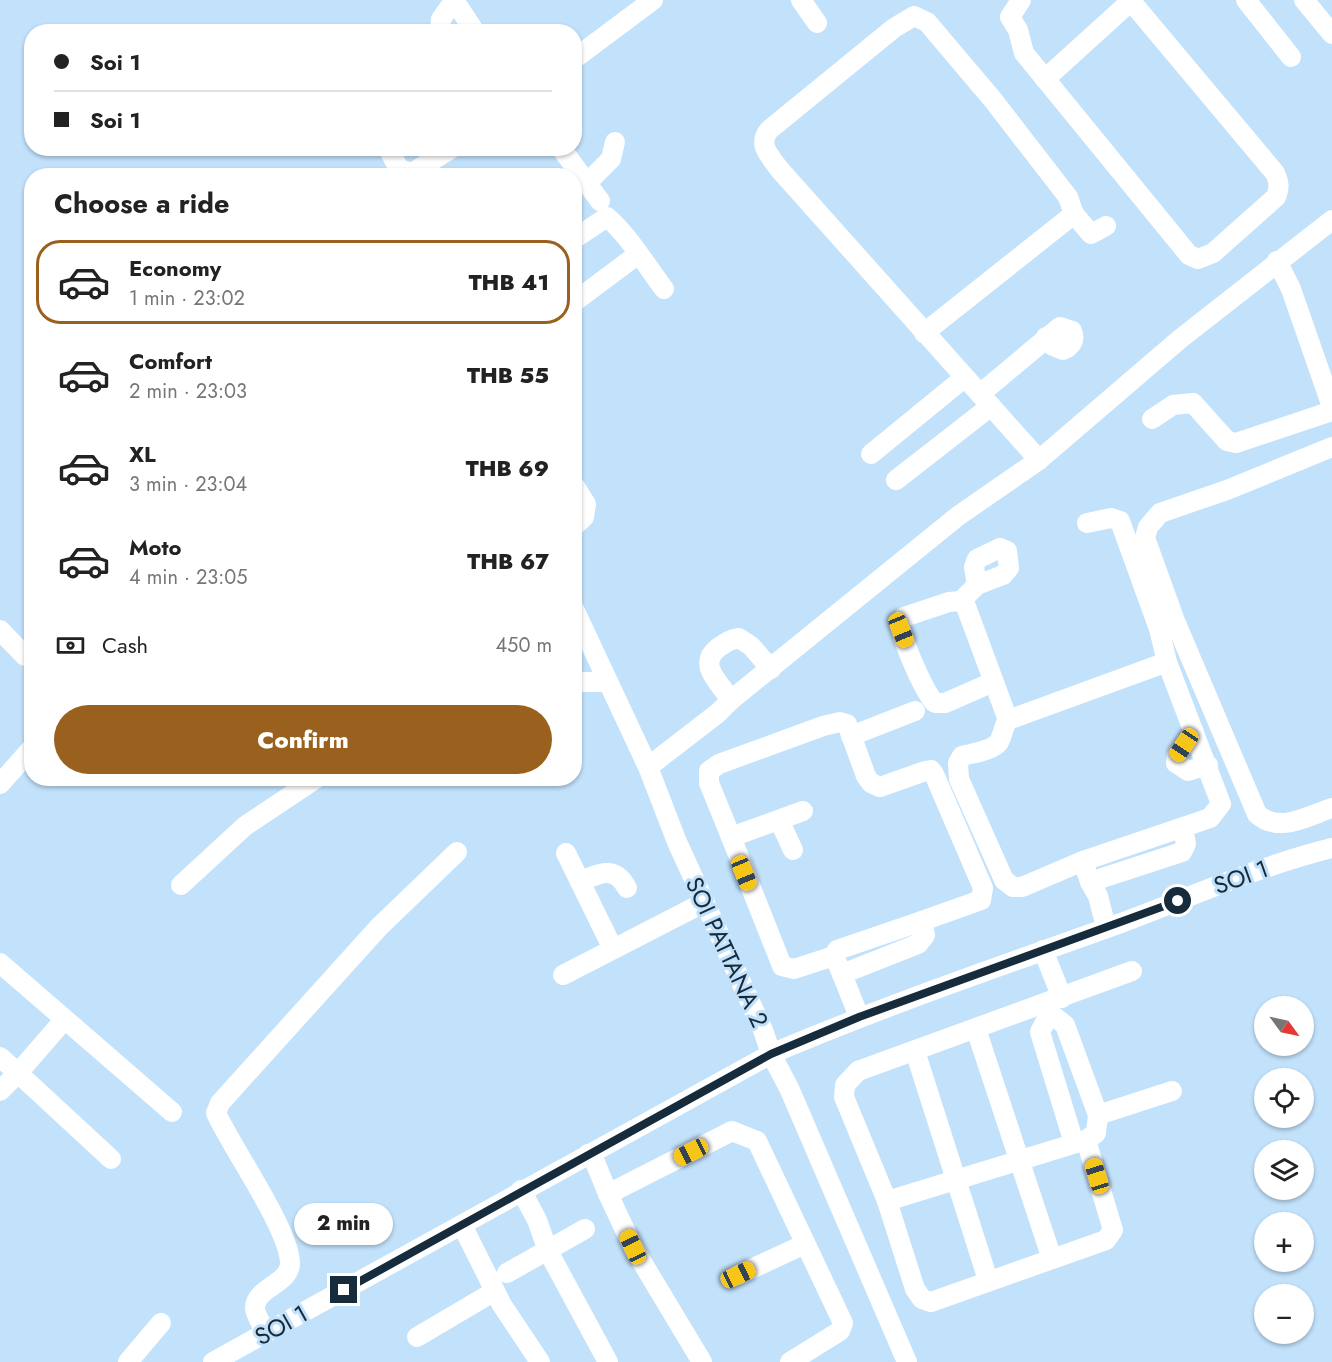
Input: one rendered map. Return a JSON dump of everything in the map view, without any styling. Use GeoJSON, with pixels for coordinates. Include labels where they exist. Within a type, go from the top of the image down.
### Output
{"type":"FeatureCollection","features":[{"type":"Feature","properties":{"kind":"street"},"geometry":{"type":"LineString","coordinates":[[582,53],[653,0]]}},
{"type":"Feature","properties":{"kind":"street"},"geometry":{"type":"LineString","coordinates":[[801,0],[817,23]]}},
{"type":"Feature","properties":{"kind":"street"},"geometry":{"type":"LineString","coordinates":[[1021,0],[1010,17],[1018,30],[1024,53],[1045,79],[1190,255],[1198,259],[1213,253],[1276,197],[1280,189],[1275,172],[1131,1],[1045,79]]}},
{"type":"Feature","properties":{"kind":"street"},"geometry":{"type":"LineString","coordinates":[[1246,0],[1291,57]]}},
{"type":"Feature","properties":{"kind":"street"},"geometry":{"type":"LineString","coordinates":[[1304,0],[1332,34]]}},
{"type":"Feature","properties":{"kind":"street"},"geometry":{"type":"LineString","coordinates":[[441,24],[441,19],[454,1],[470,24]]}},
{"type":"Feature","properties":{"kind":"street"},"geometry":{"type":"LineString","coordinates":[[1034,455],[780,170],[764,147],[763,140],[769,130],[885,35],[914,16],[927,22],[993,100],[1068,197],[1074,214],[1091,234],[1106,226]]}},
{"type":"Feature","properties":{"kind":"street"},"geometry":{"type":"LineString","coordinates":[[587,183],[611,159],[615,142]]}},
{"type":"Feature","properties":{"kind":"street"},"geometry":{"type":"LineString","coordinates":[[420,168],[439,156]]}},
{"type":"Feature","properties":{"kind":"street"},"geometry":{"type":"LineString","coordinates":[[582,176],[604,209],[626,235],[637,255],[664,289]]}},
{"type":"Feature","properties":{"kind":"street"},"geometry":{"type":"LineString","coordinates":[[582,231],[604,209]]}},
{"type":"Feature","properties":{"kind":"street"},"geometry":{"type":"LineString","coordinates":[[924,333],[1074,214]]}},
{"type":"Feature","properties":{"kind":"street"},"geometry":{"type":"LineString","coordinates":[[648,767],[718,713],[724,690],[762,658],[958,516],[1180,339],[1280,265],[1332,220]]}},
{"type":"Feature","properties":{"kind":"street"},"geometry":{"type":"LineString","coordinates":[[582,296],[637,255]]}},
{"type":"Feature","properties":{"kind":"street"},"geometry":{"type":"LineString","coordinates":[[1152,418],[1173,405],[1193,403],[1227,441],[1236,443],[1332,409],[1291,289],[1280,265]]}},
{"type":"Feature","properties":{"kind":"street"},"geometry":{"type":"LineString","coordinates":[[896,480],[985,400],[1046,337]]}},
{"type":"Feature","properties":{"kind":"street"},"geometry":{"type":"LineString","coordinates":[[871,454],[964,378]]}},
{"type":"Feature","properties":{"kind":"street"},"geometry":{"type":"LineString","coordinates":[[1332,447],[1227,490],[1160,513],[1148,527],[1145,538],[1175,621],[1257,814],[1265,822],[1283,824],[1332,808]]}},
{"type":"Feature","properties":{"kind":"street"},"geometry":{"type":"LineString","coordinates":[[582,498],[586,504],[582,519]]}},
{"type":"Feature","properties":{"kind":"street"},"geometry":{"type":"LineString","coordinates":[[1087,523],[1111,518],[1120,522],[1159,629],[1167,662],[1221,804],[1210,818],[1083,861],[1022,887],[1013,887],[1004,880],[957,771],[962,756],[992,747],[998,742],[1008,720],[1167,662]]}},
{"type":"Feature","properties":{"kind":"street"},"geometry":{"type":"LineString","coordinates":[[977,585],[961,601],[949,602],[904,617],[900,623],[905,640],[932,701],[938,705],[993,682]]}},
{"type":"Feature","properties":{"kind":"street"},"geometry":{"type":"LineString","coordinates":[[961,601],[970,615],[1008,720]]}},
{"type":"Feature","properties":{"kind":"street","name":"SOI PATTANA 2"},"geometry":{"type":"LineString","coordinates":[[582,626],[648,767],[677,842],[763,1030],[771,1054],[789,1088],[907,1362]]}},
{"type":"Feature","properties":{"kind":"street"},"geometry":{"type":"LineString","coordinates":[[0,630],[24,655]]}},
{"type":"Feature","properties":{"kind":"street"},"geometry":{"type":"LineString","coordinates":[[724,690],[709,664],[713,652],[731,639],[739,638],[762,658]]}},
{"type":"Feature","properties":{"kind":"street"},"geometry":{"type":"LineString","coordinates":[[582,682],[608,682]]}},
{"type":"Feature","properties":{"kind":"street"},"geometry":{"type":"LineString","coordinates":[[851,736],[915,711]]}},
{"type":"Feature","properties":{"kind":"street"},"geometry":{"type":"LineString","coordinates":[[838,965],[794,969],[782,966],[709,783],[710,771],[729,760],[840,722],[847,724],[866,776],[875,785],[880,787],[931,770],[983,888],[981,900],[837,950],[838,965],[859,1017]]}},
{"type":"Feature","properties":{"kind":"street"},"geometry":{"type":"LineString","coordinates":[[1194,732],[1177,756],[1176,764],[1188,771],[1208,765]]}},
{"type":"Feature","properties":{"kind":"street"},"geometry":{"type":"LineString","coordinates":[[0,784],[24,757]]}},
{"type":"Feature","properties":{"kind":"street"},"geometry":{"type":"LineString","coordinates":[[181,885],[245,826],[305,786]]}},
{"type":"Feature","properties":{"kind":"street"},"geometry":{"type":"LineString","coordinates":[[731,837],[803,811]]}},
{"type":"Feature","properties":{"kind":"street"},"geometry":{"type":"LineString","coordinates":[[779,820],[793,850]]}},
{"type":"Feature","properties":{"kind":"street"},"geometry":{"type":"LineString","coordinates":[[1090,882],[1182,852],[1186,844],[1183,828]]}},
{"type":"Feature","properties":{"kind":"street","name":"SOI 1"},"geometry":{"type":"LineString","coordinates":[[213,1362],[771,1054],[859,1017],[1257,870],[1332,848]]}},
{"type":"Feature","properties":{"kind":"street"},"geometry":{"type":"LineString","coordinates":[[266,1333],[254,1310],[256,1301],[286,1274],[291,1263],[281,1231],[216,1113],[220,1103],[379,927],[457,852]]}},
{"type":"Feature","properties":{"kind":"street"},"geometry":{"type":"LineString","coordinates":[[566,853],[613,949]]}},
{"type":"Feature","properties":{"kind":"street"},"geometry":{"type":"LineString","coordinates":[[1083,861],[1090,882],[1098,896],[1106,927]]}},
{"type":"Feature","properties":{"kind":"street"},"geometry":{"type":"LineString","coordinates":[[580,882],[601,872],[611,872],[618,875],[627,888]]}},
{"type":"Feature","properties":{"kind":"street"},"geometry":{"type":"LineString","coordinates":[[563,975],[705,902]]}},
{"type":"Feature","properties":{"kind":"street"},"geometry":{"type":"LineString","coordinates":[[887,1201],[1080,1142],[1096,1133],[1098,1115],[1065,1025],[1053,1005],[1043,950]]}},
{"type":"Feature","properties":{"kind":"street"},"geometry":{"type":"LineString","coordinates":[[0,963],[172,1112]]}},
{"type":"Feature","properties":{"kind":"street"},"geometry":{"type":"LineString","coordinates":[[1053,1005],[1040,1032],[1113,1230],[1106,1240],[931,1302],[922,1299],[915,1289],[887,1201],[844,1097],[845,1085],[858,1071],[976,1029],[1053,1005],[1132,971]]}},
{"type":"Feature","properties":{"kind":"street"},"geometry":{"type":"LineString","coordinates":[[0,1091],[64,1020]]}},
{"type":"Feature","properties":{"kind":"street"},"geometry":{"type":"LineString","coordinates":[[976,1029],[1052,1259]]}},
{"type":"Feature","properties":{"kind":"street"},"geometry":{"type":"LineString","coordinates":[[915,1051],[988,1280]]}},
{"type":"Feature","properties":{"kind":"street"},"geometry":{"type":"LineString","coordinates":[[0,1057],[111,1159]]}},
{"type":"Feature","properties":{"kind":"street"},"geometry":{"type":"LineString","coordinates":[[1098,1115],[1172,1091]]}},
{"type":"Feature","properties":{"kind":"street"},"geometry":{"type":"LineString","coordinates":[[608,1194],[732,1131],[749,1135],[757,1141],[843,1323],[840,1331],[790,1362]]}},
{"type":"Feature","properties":{"kind":"street"},"geometry":{"type":"LineString","coordinates":[[588,1154],[595,1162],[633,1247],[702,1362]]}},
{"type":"Feature","properties":{"kind":"street"},"geometry":{"type":"LineString","coordinates":[[521,1190],[537,1220],[548,1251],[608,1362]]}},
{"type":"Feature","properties":{"kind":"street"},"geometry":{"type":"LineString","coordinates":[[462,1225],[495,1291],[540,1362]]}},
{"type":"Feature","properties":{"kind":"street"},"geometry":{"type":"LineString","coordinates":[[507,1274],[585,1229]]}},
{"type":"Feature","properties":{"kind":"street"},"geometry":{"type":"LineString","coordinates":[[738,1275],[806,1244]]}},
{"type":"Feature","properties":{"kind":"street"},"geometry":{"type":"LineString","coordinates":[[417,1337],[495,1291]]}},
{"type":"Feature","properties":{"kind":"street"},"geometry":{"type":"LineString","coordinates":[[128,1362],[161,1323]]}},
{"type":"Feature","properties":{"kind":"route"},"geometry":{"type":"LineString","coordinates":[[344,1290],[521,1190],[771,1054],[859,1017],[1178,901]]}}]}
